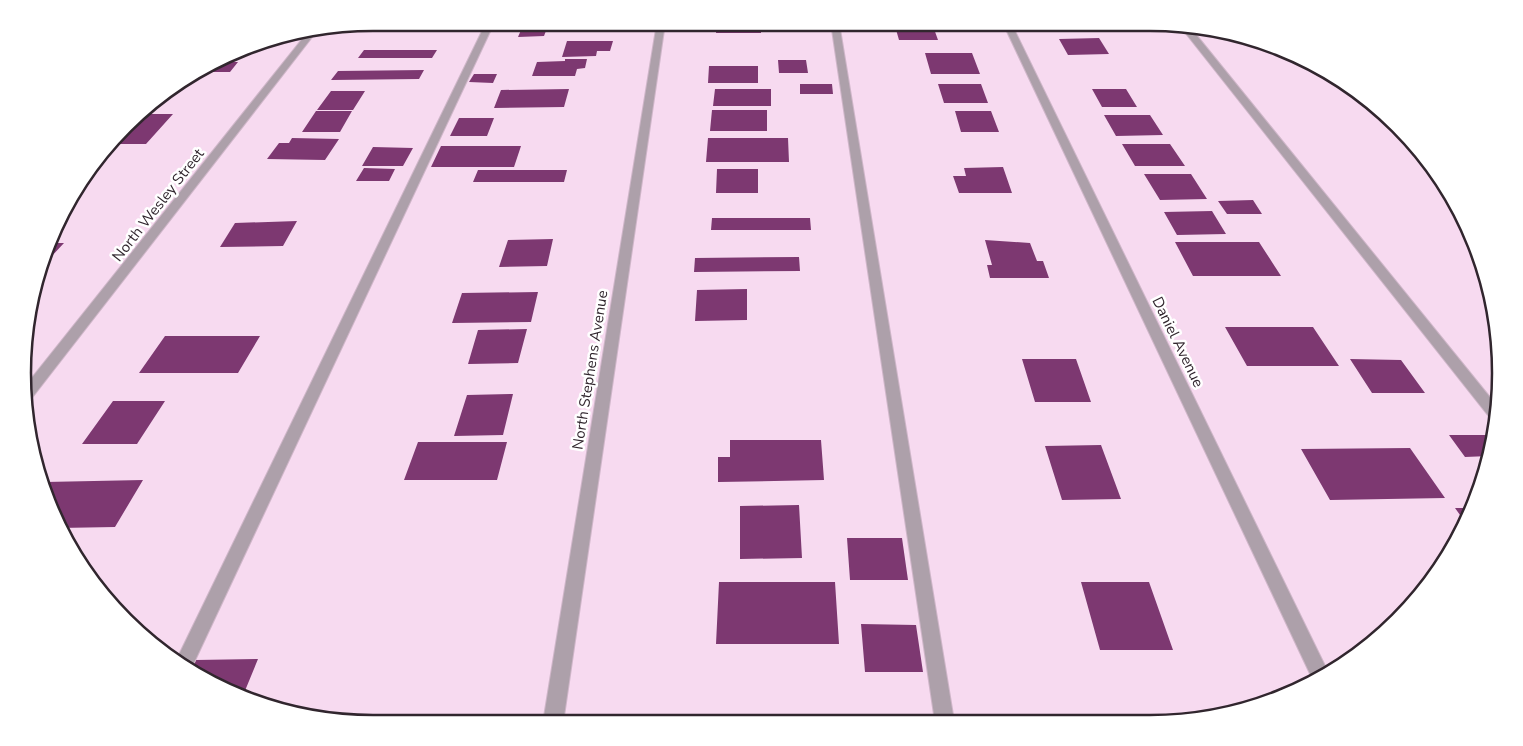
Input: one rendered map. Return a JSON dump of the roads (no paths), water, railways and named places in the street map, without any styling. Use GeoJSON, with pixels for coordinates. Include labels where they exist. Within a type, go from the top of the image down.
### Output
{"type":"FeatureCollection","features":[{"type":"Feature","properties":{"kind":"street"},"geometry":{"type":"LineString","coordinates":[[186,659],[486,31]]}},
{"type":"Feature","properties":{"kind":"street","name":"North Stephens Avenue"},"geometry":{"type":"LineString","coordinates":[[554,715],[660,31]]}},
{"type":"Feature","properties":{"kind":"street"},"geometry":{"type":"LineString","coordinates":[[836,31],[944,715]]}},
{"type":"Feature","properties":{"kind":"street","name":"Daniel Avenue"},"geometry":{"type":"LineString","coordinates":[[1011,31],[1318,671]]}},
{"type":"Feature","properties":{"kind":"street"},"geometry":{"type":"LineString","coordinates":[[1190,34],[1490,407]]}},
{"type":"Feature","properties":{"kind":"street","name":"North Wesley Street"},"geometry":{"type":"LineString","coordinates":[[32,388],[308,38]]}}]}
